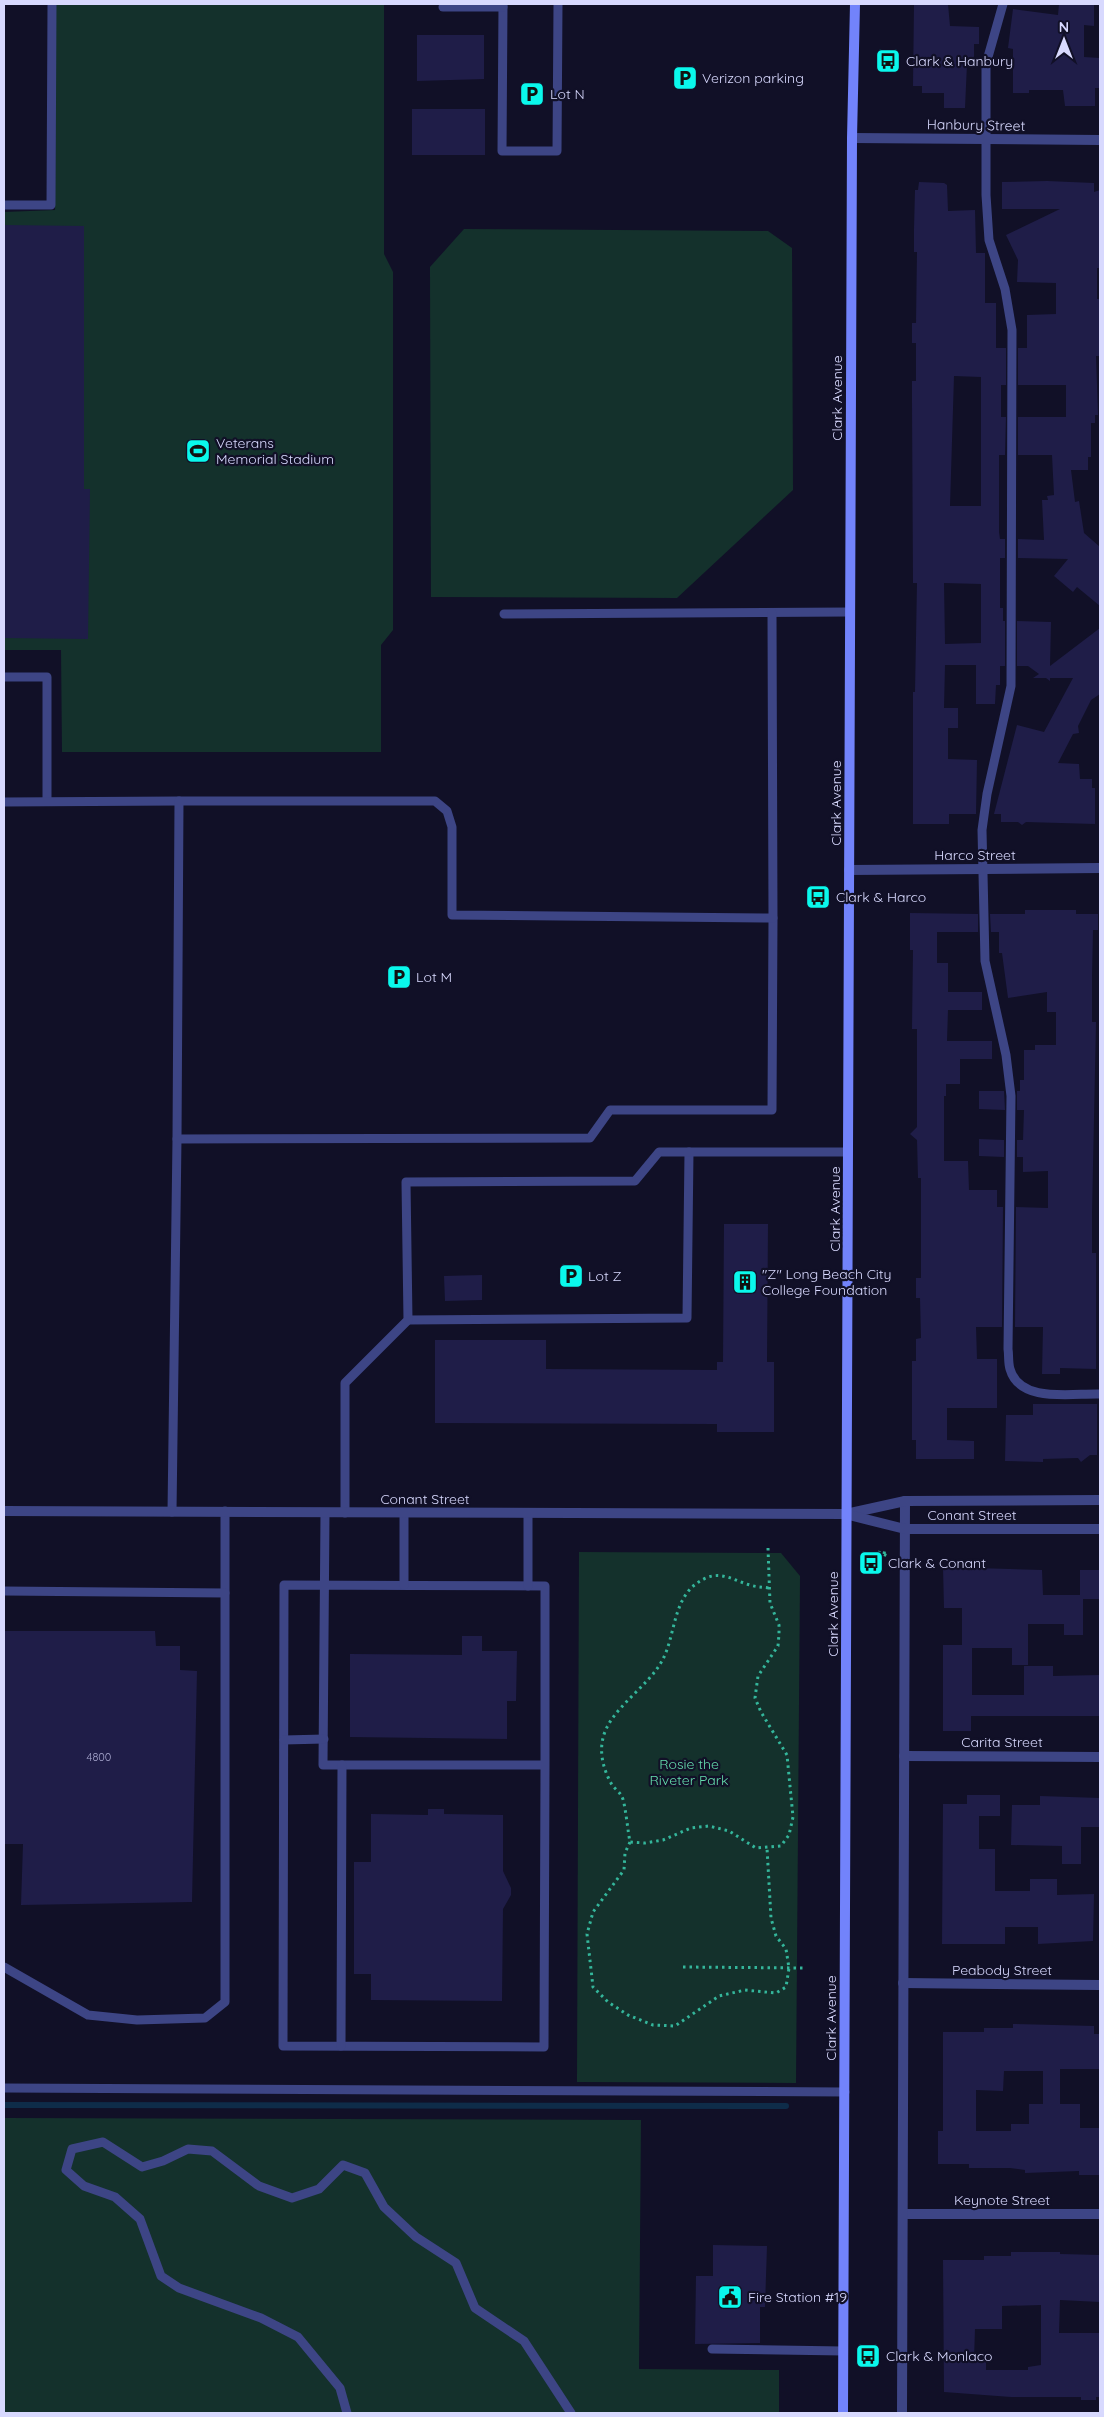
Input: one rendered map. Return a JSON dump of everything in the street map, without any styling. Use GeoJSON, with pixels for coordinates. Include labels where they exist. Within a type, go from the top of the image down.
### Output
{"type":"FeatureCollection","features":[{"type":"Feature","properties":{"kind":"main road","name":"Clark Avenue"},"geometry":{"type":"LineString","coordinates":[[843,2413],[846,1514],[849,1292],[852,138],[855,4]]}},
{"type":"Feature","properties":{"kind":"street","name":"Hanbury Street"},"geometry":{"type":"LineString","coordinates":[[852,138],[1100,140]]}},
{"type":"Feature","properties":{"kind":"street","name":"Harco Street"},"geometry":{"type":"LineString","coordinates":[[849,870],[1100,868]]}},
{"type":"Feature","properties":{"kind":"street","name":"Conant Street"},"geometry":{"type":"LineString","coordinates":[[4,1512],[225,1511],[325,1513],[846,1514],[905,1501],[1100,1500]]}},
{"type":"Feature","properties":{"kind":"street"},"geometry":{"type":"LineString","coordinates":[[902,2413],[905,1501]]}},
{"type":"Feature","properties":{"kind":"street","name":"Conant Street"},"geometry":{"type":"LineString","coordinates":[[846,1514],[905,1529],[1100,1529]]}},
{"type":"Feature","properties":{"kind":"street","name":"Carita Street"},"geometry":{"type":"LineString","coordinates":[[904,1756],[1100,1756]]}},
{"type":"Feature","properties":{"kind":"street","name":"Peabody Street"},"geometry":{"type":"LineString","coordinates":[[904,1983],[1100,1985]]}},
{"type":"Feature","properties":{"kind":"street","name":"Keynote Street"},"geometry":{"type":"LineString","coordinates":[[903,2214],[1100,2214]]}},
{"type":"Feature","properties":{"kind":"lane"},"geometry":{"type":"LineString","coordinates":[[4,205],[51,205],[52,4]]}},
{"type":"Feature","properties":{"kind":"lane"},"geometry":{"type":"LineString","coordinates":[[443,7],[503,5],[502,150],[557,150],[558,4]]}},
{"type":"Feature","properties":{"kind":"lane"},"geometry":{"type":"LineString","coordinates":[[1003,4],[986,64],[985,139],[986,219],[989,240],[1010,311],[1012,368],[1011,686],[987,794],[982,830],[985,961],[1006,1055],[1011,1096],[1008,1349],[1010,1370],[1017,1382],[1032,1392],[1100,1394]]}},
{"type":"Feature","properties":{"kind":"lane"},"geometry":{"type":"LineString","coordinates":[[504,614],[850,612]]}},
{"type":"Feature","properties":{"kind":"lane"},"geometry":{"type":"LineString","coordinates":[[177,1139],[590,1138],[610,1110],[772,1110],[772,613]]}},
{"type":"Feature","properties":{"kind":"lane"},"geometry":{"type":"LineString","coordinates":[[4,677],[47,677],[47,801]]}},
{"type":"Feature","properties":{"kind":"lane"},"geometry":{"type":"LineString","coordinates":[[172,1512],[179,801]]}},
{"type":"Feature","properties":{"kind":"lane"},"geometry":{"type":"LineString","coordinates":[[4,802],[435,801],[447,811],[452,827],[452,914],[773,918]]}},
{"type":"Feature","properties":{"kind":"lane"},"geometry":{"type":"LineString","coordinates":[[408,1320],[406,1182],[635,1181],[659,1152],[848,1152]]}},
{"type":"Feature","properties":{"kind":"lane"},"geometry":{"type":"LineString","coordinates":[[345,1513],[345,1383],[408,1320],[687,1318],[689,1152]]}},
{"type":"Feature","properties":{"kind":"lane"},"geometry":{"type":"LineString","coordinates":[[4,1967],[88,2015],[137,2020],[205,2018],[225,2002],[225,1511]]}},
{"type":"Feature","properties":{"kind":"lane"},"geometry":{"type":"LineString","coordinates":[[325,1513],[323,1765],[545,1765]]}},
{"type":"Feature","properties":{"kind":"lane"},"geometry":{"type":"LineString","coordinates":[[404,1513],[404,1585]]}},
{"type":"Feature","properties":{"kind":"lane"},"geometry":{"type":"LineString","coordinates":[[528,1513],[528,1586]]}},
{"type":"Feature","properties":{"kind":"lane"},"geometry":{"type":"LineString","coordinates":[[284,1585],[404,1585],[545,1586],[544,2047],[283,2046],[284,1585]]}},
{"type":"Feature","properties":{"kind":"lane"},"geometry":{"type":"LineString","coordinates":[[4,1590],[225,1594]]}},
{"type":"Feature","properties":{"kind":"lane"},"geometry":{"type":"LineString","coordinates":[[284,1740],[324,1739]]}},
{"type":"Feature","properties":{"kind":"lane"},"geometry":{"type":"LineString","coordinates":[[341,2046],[342,1765]]}},
{"type":"Feature","properties":{"kind":"lane"},"geometry":{"type":"LineString","coordinates":[[4,2088],[845,2092]]}},
{"type":"Feature","properties":{"kind":"lane"},"geometry":{"type":"LineString","coordinates":[[347,2413],[340,2388],[298,2337],[261,2318],[179,2288],[161,2276],[140,2219],[115,2197],[84,2186],[66,2170],[72,2149],[103,2142],[142,2167],[163,2161],[188,2149],[212,2150],[259,2186],[292,2198],[319,2189],[343,2166],[365,2173],[384,2207],[416,2236],[456,2263],[475,2308],[524,2342],[571,2413]]}},
{"type":"Feature","properties":{"kind":"lane"},"geometry":{"type":"LineString","coordinates":[[712,2350],[843,2351]]}},
{"type":"Feature","properties":{"kind":"path"},"geometry":{"type":"LineString","coordinates":[[630,1842],[644,1843],[663,1840],[691,1828],[709,1826],[742,1837],[756,1848],[781,1846],[789,1835],[793,1817],[787,1754],[761,1712],[755,1698],[758,1676],[778,1646],[779,1640],[779,1625],[770,1603],[768,1548]]}},
{"type":"Feature","properties":{"kind":"path"},"geometry":{"type":"LineString","coordinates":[[884,1554],[885,1549]]}},
{"type":"Feature","properties":{"kind":"path"},"geometry":{"type":"LineString","coordinates":[[878,1552],[890,1557]]}},
{"type":"Feature","properties":{"kind":"path"},"geometry":{"type":"LineString","coordinates":[[767,1848],[771,1918],[776,1936],[786,1949],[789,1968],[786,1987],[776,1993],[745,1990],[719,1996],[675,2026],[653,2025],[628,2015],[608,2002],[593,1987],[587,1934],[593,1912],[624,1870],[625,1853],[630,1842],[625,1824],[623,1797],[613,1786],[602,1762],[603,1737],[610,1722],[648,1681],[663,1659],[678,1606],[694,1586],[707,1578],[724,1575],[751,1586],[769,1588]]}},
{"type":"Feature","properties":{"kind":"path"},"geometry":{"type":"LineString","coordinates":[[683,1967],[803,1968]]}},
{"type":"Feature","properties":{"kind":"green space","name":"Veterans Memorial Stadium"},"geometry":{"type":"Polygon","coordinates":[[[56,4],[384,4],[384,254],[393,272],[393,630],[381,645],[381,752],[62,752],[61,650],[4,650],[4,212],[55,210],[56,4]]]}},
{"type":"Feature","properties":{"kind":"green space"},"geometry":{"type":"Polygon","coordinates":[[[464,229],[768,231],[792,248],[793,490],[677,598],[431,597],[430,267],[464,229]]]}},
{"type":"Feature","properties":{"kind":"green space","name":"Rosie the Riveter Park"},"geometry":{"type":"Polygon","coordinates":[[[579,1552],[781,1553],[800,1576],[796,2083],[577,2082],[579,1552]]]}},
{"type":"Feature","properties":{"kind":"green space"},"geometry":{"type":"Polygon","coordinates":[[[4,2118],[641,2120],[639,2369],[779,2370],[779,2413],[4,2413],[4,2118]]]}},
{"type":"Feature","properties":{"kind":"building"},"geometry":{"type":"Polygon","coordinates":[[[914,4],[948,4],[950,26],[979,27],[979,44],[974,44],[974,64],[967,64],[965,108],[944,108],[944,93],[922,93],[922,86],[913,86],[914,4]]]}},
{"type":"Feature","properties":{"kind":"building"},"geometry":{"type":"Polygon","coordinates":[[[1059,4],[1094,4],[1094,26],[1084,25],[1084,57],[1100,58],[1100,88],[1095,88],[1095,106],[1065,106],[1063,90],[1029,90],[1029,93],[1013,93],[1013,49],[1008,48],[1013,9],[1058,15],[1059,4]]]}},
{"type":"Feature","properties":{"kind":"building"},"geometry":{"type":"Polygon","coordinates":[[[417,35],[484,35],[484,79],[417,81],[417,35]]]}},
{"type":"Feature","properties":{"kind":"building"},"geometry":{"type":"Polygon","coordinates":[[[412,109],[485,109],[485,155],[412,155],[412,109]]]}},
{"type":"Feature","properties":{"kind":"building"},"geometry":{"type":"Polygon","coordinates":[[[919,182],[944,183],[947,185],[948,211],[975,210],[976,253],[985,253],[985,303],[996,303],[996,348],[1006,348],[1006,385],[1001,385],[1001,417],[1006,417],[1005,455],[999,455],[999,532],[1000,539],[1005,539],[1005,558],[1000,558],[1000,608],[1003,608],[1003,621],[1005,621],[1005,666],[1000,666],[1000,685],[996,685],[995,704],[976,704],[976,665],[945,665],[944,708],[958,708],[958,728],[948,728],[948,759],[977,760],[976,814],[949,814],[949,824],[913,824],[913,692],[915,692],[917,583],[913,583],[912,381],[916,381],[916,343],[912,343],[912,323],[916,323],[917,252],[914,252],[914,229],[915,190],[918,190],[919,182]],[[954,376],[950,506],[981,506],[981,377],[954,376]],[[944,583],[945,644],[981,643],[981,584],[944,583]]]}},
{"type":"Feature","properties":{"kind":"building"},"geometry":{"type":"Polygon","coordinates":[[[1002,182],[1094,183],[1094,192],[1100,190],[1100,257],[1099,268],[1097,268],[1097,299],[1100,299],[1100,356],[1096,356],[1098,415],[1095,415],[1095,423],[1091,423],[1091,457],[1088,457],[1088,470],[1071,470],[1075,502],[1079,501],[1084,533],[1100,547],[1100,606],[1077,587],[1073,592],[1054,576],[1068,559],[1018,558],[1018,539],[1044,540],[1042,500],[1048,500],[1047,496],[1054,495],[1052,455],[1018,455],[1018,417],[1066,417],[1066,385],[1018,385],[1018,348],[1027,348],[1027,315],[1056,314],[1056,283],[1017,282],[1018,260],[1006,235],[1060,209],[1002,209],[1002,182]]]}},
{"type":"Feature","properties":{"kind":"building"},"geometry":{"type":"Polygon","coordinates":[[[4,225],[84,226],[84,489],[90,489],[88,639],[4,638],[4,225]]]}},
{"type":"Feature","properties":{"kind":"building"},"geometry":{"type":"Polygon","coordinates":[[[1017,621],[1051,622],[1050,666],[1100,628],[1100,694],[1091,700],[1078,726],[1079,733],[1073,734],[1058,763],[1079,764],[1080,779],[1092,779],[1092,788],[1095,788],[1095,824],[1026,822],[1022,825],[1018,822],[1001,822],[1001,814],[994,814],[1017,725],[1044,732],[1073,678],[1050,678],[1050,681],[1046,678],[1033,678],[1039,674],[1028,666],[1017,666],[1017,621]]]}},
{"type":"Feature","properties":{"kind":"building"},"geometry":{"type":"Polygon","coordinates":[[[1025,910],[1076,910],[1076,914],[1098,914],[1098,930],[1093,930],[1092,976],[1092,1022],[1096,1022],[1092,1253],[1096,1253],[1096,1369],[1060,1368],[1060,1374],[1042,1374],[1043,1327],[1015,1327],[1016,1207],[1048,1208],[1048,1171],[1023,1172],[1023,1157],[1017,1157],[1017,1140],[1023,1140],[1024,1110],[1017,1110],[1017,1091],[1020,1091],[1020,1080],[1024,1080],[1024,1050],[1035,1050],[1035,1045],[1056,1045],[1056,1012],[1047,1012],[1047,992],[1008,998],[1002,953],[999,953],[999,932],[991,932],[990,914],[1025,914],[1025,910]]]}},
{"type":"Feature","properties":{"kind":"building"},"geometry":{"type":"Polygon","coordinates":[[[910,913],[978,914],[978,932],[937,932],[937,963],[948,963],[948,992],[982,992],[982,1010],[948,1010],[947,1041],[992,1041],[992,1059],[960,1059],[960,1084],[946,1084],[946,1096],[944,1096],[944,1161],[968,1161],[969,1190],[997,1190],[997,1207],[1003,1207],[1002,1327],[976,1327],[977,1359],[997,1359],[997,1408],[947,1408],[947,1440],[974,1441],[974,1459],[916,1459],[916,1440],[912,1440],[912,1361],[916,1361],[916,1339],[921,1338],[920,1298],[916,1298],[916,1278],[921,1278],[921,1178],[918,1178],[917,1140],[910,1134],[917,1127],[917,1029],[912,1029],[913,950],[910,950],[910,913]]]}},
{"type":"Feature","properties":{"kind":"building"},"geometry":{"type":"Polygon","coordinates":[[[979,1091],[1004,1091],[1005,1110],[979,1109],[979,1091]]]}},
{"type":"Feature","properties":{"kind":"building"},"geometry":{"type":"Polygon","coordinates":[[[979,1139],[1004,1140],[1004,1157],[979,1156],[979,1139]]]}},
{"type":"Feature","properties":{"kind":"building","name":"\"Z\" Long Beach City College Foundation"},"geometry":{"type":"Polygon","coordinates":[[[724,1224],[768,1224],[767,1362],[774,1362],[774,1432],[717,1432],[717,1424],[435,1423],[435,1340],[546,1340],[546,1369],[717,1370],[717,1362],[723,1362],[724,1224]]]}},
{"type":"Feature","properties":{"kind":"building"},"geometry":{"type":"Polygon","coordinates":[[[482,1275],[482,1300],[445,1301],[444,1276],[482,1275]]]}},
{"type":"Feature","properties":{"kind":"building"},"geometry":{"type":"Polygon","coordinates":[[[1033,1404],[1097,1404],[1097,1455],[1090,1455],[1081,1462],[1078,1458],[1043,1459],[1043,1462],[1005,1461],[1006,1415],[1033,1415],[1033,1404]]]}},
{"type":"Feature","properties":{"kind":"building"},"geometry":{"type":"Polygon","coordinates":[[[943,1567],[1042,1570],[1043,1595],[1080,1595],[1080,1570],[1100,1570],[1100,1599],[1083,1599],[1083,1635],[1064,1635],[1064,1624],[1028,1624],[1028,1665],[1012,1665],[1012,1648],[972,1648],[972,1695],[1024,1695],[1024,1666],[1053,1666],[1053,1676],[1100,1675],[1100,1716],[971,1716],[971,1731],[943,1731],[943,1645],[962,1645],[962,1608],[944,1608],[943,1567]]]}},
{"type":"Feature","properties":{"kind":"building"},"geometry":{"type":"Polygon","coordinates":[[[4,1631],[155,1631],[156,1646],[180,1646],[180,1670],[197,1671],[192,1902],[21,1905],[23,1844],[4,1844],[4,1631]]]}},
{"type":"Feature","properties":{"kind":"building"},"geometry":{"type":"Polygon","coordinates":[[[462,1636],[482,1636],[482,1651],[517,1651],[516,1701],[507,1701],[507,1739],[350,1737],[350,1654],[462,1655],[462,1636]]]}},
{"type":"Feature","properties":{"kind":"building"},"geometry":{"type":"Polygon","coordinates":[[[967,1795],[1000,1795],[1000,1816],[979,1816],[979,1849],[995,1849],[995,1891],[1030,1891],[1030,1879],[1057,1879],[1057,1895],[1094,1894],[1093,1941],[1038,1944],[1038,1927],[1005,1927],[1005,1944],[942,1944],[943,1804],[967,1804],[967,1795]]]}},
{"type":"Feature","properties":{"kind":"building"},"geometry":{"type":"Polygon","coordinates":[[[1040,1796],[1100,1798],[1100,1827],[1081,1827],[1081,1864],[1062,1864],[1062,1846],[1011,1845],[1012,1805],[1040,1805],[1040,1796]]]}},
{"type":"Feature","properties":{"kind":"building"},"geometry":{"type":"Polygon","coordinates":[[[428,1809],[444,1809],[444,1814],[503,1815],[503,1871],[511,1888],[511,1895],[503,1909],[502,2001],[371,2000],[371,1974],[354,1974],[354,1862],[371,1862],[371,1814],[428,1815],[428,1809]]]}},
{"type":"Feature","properties":{"kind":"building"},"geometry":{"type":"Polygon","coordinates":[[[1013,2024],[1094,2026],[1094,2034],[1100,2034],[1100,2069],[1060,2069],[1060,2104],[1080,2104],[1080,2128],[1100,2128],[1100,2175],[1079,2175],[1079,2171],[1025,2173],[1025,2170],[1010,2168],[969,2168],[969,2164],[938,2164],[938,2131],[943,2131],[943,2032],[984,2032],[984,2028],[1013,2028],[1013,2024]],[[1004,2071],[1003,2091],[976,2090],[976,2131],[1011,2131],[1011,2124],[1029,2124],[1029,2104],[1043,2104],[1043,2071],[1004,2071]]]}},
{"type":"Feature","properties":{"kind":"building","name":"Fire Station #19"},"geometry":{"type":"Polygon","coordinates":[[[713,2245],[767,2246],[765,2307],[760,2307],[760,2343],[695,2344],[696,2276],[713,2276],[713,2245]]]}},
{"type":"Feature","properties":{"kind":"building"},"geometry":{"type":"Polygon","coordinates":[[[1011,2252],[1060,2252],[1060,2254],[1100,2255],[1100,2302],[1060,2300],[1059,2333],[1100,2333],[1100,2397],[1096,2397],[1096,2400],[1081,2400],[1081,2397],[1011,2397],[944,2392],[943,2260],[984,2260],[984,2256],[1011,2256],[1011,2252]],[[1041,2305],[1002,2306],[1002,2329],[975,2329],[974,2359],[986,2359],[986,2370],[1028,2370],[1028,2367],[1041,2365],[1041,2305]]]}},
{"type":"Feature","properties":{"kind":"waterway"},"geometry":{"type":"LineString","coordinates":[[4,2105],[786,2106]]}},
{"type":"Feature","properties":{"kind":"place","name":"Clark & Hanbury"},"geometry":{"type":"Point","coordinates":[888,61]}},
{"type":"Feature","properties":{"kind":"place","name":"Verizon parking"},"geometry":{"type":"Point","coordinates":[685,78]}},
{"type":"Feature","properties":{"kind":"place","name":"Lot N"},"geometry":{"type":"Point","coordinates":[532,94]}},
{"type":"Feature","properties":{"kind":"place","name":"Veterans Memorial Stadium"},"geometry":{"type":"Point","coordinates":[198,451]}},
{"type":"Feature","properties":{"kind":"place","name":"Clark & Harco"},"geometry":{"type":"Point","coordinates":[818,897]}},
{"type":"Feature","properties":{"kind":"place","name":"Lot M"},"geometry":{"type":"Point","coordinates":[399,977]}},
{"type":"Feature","properties":{"kind":"place","name":"Lot Z"},"geometry":{"type":"Point","coordinates":[571,1276]}},
{"type":"Feature","properties":{"kind":"place","name":"\"Z\" Long Beach City College Foundation"},"geometry":{"type":"Point","coordinates":[745,1282]}},
{"type":"Feature","properties":{"kind":"place","name":"Clark & Conant"},"geometry":{"type":"Point","coordinates":[871,1563]}},
{"type":"Feature","properties":{"kind":"place","name":"Fire Station #19"},"geometry":{"type":"Point","coordinates":[730,2297]}},
{"type":"Feature","properties":{"kind":"place","name":"Clark & Monlaco"},"geometry":{"type":"Point","coordinates":[868,2356]}}]}
